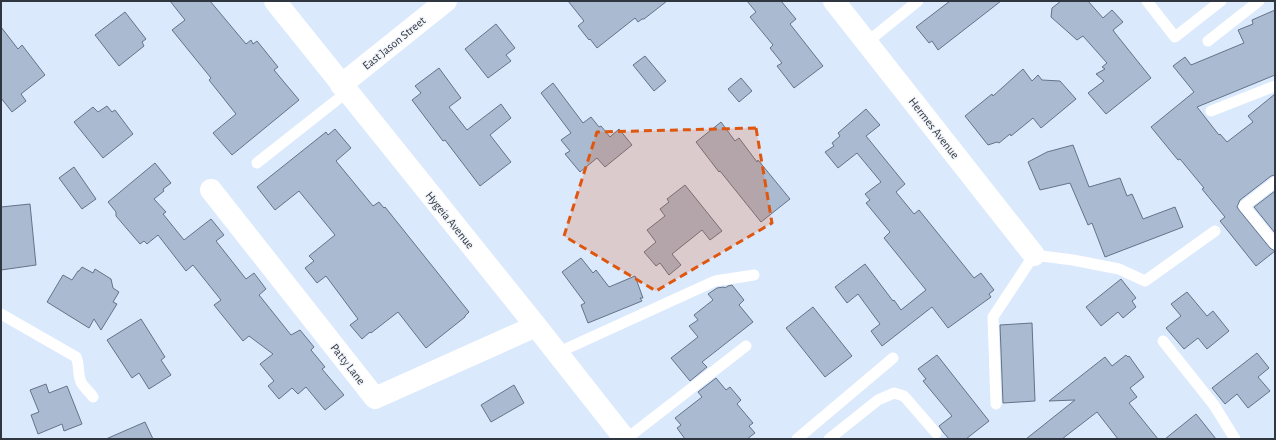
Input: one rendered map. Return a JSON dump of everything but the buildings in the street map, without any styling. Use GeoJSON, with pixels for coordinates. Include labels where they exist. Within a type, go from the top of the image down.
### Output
{"type":"FeatureCollection","features":[{"type":"Feature","properties":{"kind":"street","name":"Hygeia Avenue"},"geometry":{"type":"LineString","coordinates":[[275,1],[536,326],[623,438]]}},
{"type":"Feature","properties":{"kind":"street","name":"East Jason Street"},"geometry":{"type":"LineString","coordinates":[[344,88],[446,1]]}},
{"type":"Feature","properties":{"kind":"street","name":"Hermes Avenue"},"geometry":{"type":"LineString","coordinates":[[834,1],[1034,255]]}},
{"type":"Feature","properties":{"kind":"street","name":"Patty Lane"},"geometry":{"type":"LineString","coordinates":[[211,190],[375,398],[536,326]]}},
{"type":"Feature","properties":{"kind":"lane"},"geometry":{"type":"LineString","coordinates":[[866,43],[918,1]]}},
{"type":"Feature","properties":{"kind":"lane"},"geometry":{"type":"LineString","coordinates":[[1147,1],[1175,36],[1221,1]]}},
{"type":"Feature","properties":{"kind":"lane"},"geometry":{"type":"LineString","coordinates":[[1208,40],[1259,1]]}},
{"type":"Feature","properties":{"kind":"lane"},"geometry":{"type":"LineString","coordinates":[[1211,111],[1275,86]]}},
{"type":"Feature","properties":{"kind":"lane"},"geometry":{"type":"LineString","coordinates":[[258,163],[344,88]]}},
{"type":"Feature","properties":{"kind":"lane"},"geometry":{"type":"LineString","coordinates":[[1275,182],[1244,206],[1275,244]]}},
{"type":"Feature","properties":{"kind":"lane"},"geometry":{"type":"LineString","coordinates":[[996,404],[994,318],[1034,255],[1073,260],[1120,269],[1145,281],[1215,231]]}},
{"type":"Feature","properties":{"kind":"lane"},"geometry":{"type":"LineString","coordinates":[[557,353],[715,281],[754,275]]}},
{"type":"Feature","properties":{"kind":"lane"},"geometry":{"type":"LineString","coordinates":[[1,314],[76,356],[79,363],[81,382],[93,397]]}},
{"type":"Feature","properties":{"kind":"lane"},"geometry":{"type":"LineString","coordinates":[[1163,341],[1214,405],[1235,439]]}},
{"type":"Feature","properties":{"kind":"lane"},"geometry":{"type":"LineString","coordinates":[[623,438],[746,346]]}},
{"type":"Feature","properties":{"kind":"lane"},"geometry":{"type":"LineString","coordinates":[[797,439],[893,358]]}},
{"type":"Feature","properties":{"kind":"lane"},"geometry":{"type":"LineString","coordinates":[[829,439],[878,400],[894,393],[904,396],[936,433]]}},
{"type":"Feature","properties":{"kind":"highlighted area"},"geometry":{"type":"Polygon","coordinates":[[[756,128],[772,223],[656,291],[564,236],[597,132],[756,128]]]}}]}
